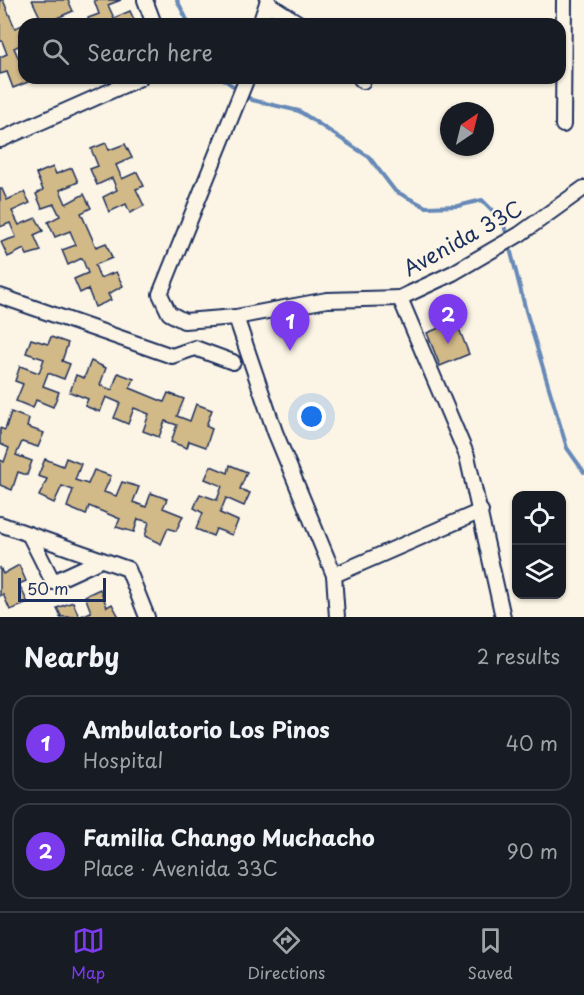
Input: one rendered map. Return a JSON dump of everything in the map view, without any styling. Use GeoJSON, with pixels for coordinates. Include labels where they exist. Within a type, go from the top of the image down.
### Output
{"type":"FeatureCollection","features":[{"type":"Feature","properties":{"kind":"street"},"geometry":{"type":"LineString","coordinates":[[145,0],[152,18]]}},
{"type":"Feature","properties":{"kind":"street"},"geometry":{"type":"LineString","coordinates":[[564,0],[564,18]]}},
{"type":"Feature","properties":{"kind":"street"},"geometry":{"type":"LineString","coordinates":[[262,18],[268,2],[291,18]]}},
{"type":"Feature","properties":{"kind":"street"},"geometry":{"type":"LineString","coordinates":[[0,141],[127,84]]}},
{"type":"Feature","properties":{"kind":"street"},"geometry":{"type":"LineString","coordinates":[[245,84],[160,294],[169,313],[184,321],[237,317],[327,300],[400,298]]}},
{"type":"Feature","properties":{"kind":"street"},"geometry":{"type":"LineString","coordinates":[[563,84],[563,125]]}},
{"type":"Feature","properties":{"kind":"street","name":"Avenida 33C"},"geometry":{"type":"LineString","coordinates":[[503,617],[467,456],[400,298],[453,273],[520,234],[584,188]]}},
{"type":"Feature","properties":{"kind":"street"},"geometry":{"type":"LineString","coordinates":[[0,296],[172,356],[195,348],[233,362]]}},
{"type":"Feature","properties":{"kind":"street"},"geometry":{"type":"LineString","coordinates":[[237,317],[276,432],[334,575],[337,617]]}},
{"type":"Feature","properties":{"kind":"street"},"geometry":{"type":"LineString","coordinates":[[334,575],[480,511]]}},
{"type":"Feature","properties":{"kind":"street"},"geometry":{"type":"LineString","coordinates":[[0,524],[128,569],[147,617]]}},
{"type":"Feature","properties":{"kind":"street"},"geometry":{"type":"LineString","coordinates":[[29,534],[53,582],[101,560]]}},
{"type":"Feature","properties":{"kind":"building"},"geometry":{"type":"Polygon","coordinates":[[[0,0],[3,0],[15,28],[18,27],[18,46],[14,48],[18,57],[18,84],[23,84],[13,88],[7,72],[0,74],[0,57],[7,54],[0,41],[0,0]]]}},
{"type":"Feature","properties":{"kind":"building"},"geometry":{"type":"Polygon","coordinates":[[[32,0],[68,0],[73,11],[57,18],[37,18],[40,17],[32,0]]]}},
{"type":"Feature","properties":{"kind":"building"},"geometry":{"type":"Polygon","coordinates":[[[94,0],[121,0],[108,5],[114,18],[88,18],[99,14],[94,0]]]}},
{"type":"Feature","properties":{"kind":"building"},"geometry":{"type":"Polygon","coordinates":[[[130,11],[133,18],[114,18],[130,11]]]}},
{"type":"Feature","properties":{"kind":"building"},"geometry":{"type":"Polygon","coordinates":[[[106,143],[109,150],[125,144],[132,158],[116,165],[122,179],[137,172],[144,186],[136,189],[144,206],[130,213],[126,204],[109,212],[103,197],[117,190],[112,178],[97,185],[90,169],[98,166],[91,149],[106,143]]]}},
{"type":"Feature","properties":{"kind":"building"},"geometry":{"type":"Polygon","coordinates":[[[53,167],[56,174],[72,168],[78,182],[60,190],[66,204],[84,194],[91,208],[81,213],[96,247],[106,243],[112,258],[95,265],[100,278],[116,272],[123,286],[108,294],[111,300],[95,307],[88,289],[80,293],[74,279],[88,273],[82,258],[68,265],[62,250],[76,245],[70,231],[55,237],[48,222],[60,216],[54,204],[42,208],[36,194],[43,190],[36,174],[53,167]]]}},
{"type":"Feature","properties":{"kind":"building"},"geometry":{"type":"Polygon","coordinates":[[[0,189],[7,200],[24,192],[30,203],[12,211],[19,225],[36,218],[43,231],[34,235],[41,251],[27,255],[24,249],[8,257],[1,242],[16,237],[10,223],[0,227],[0,189]]]}},
{"type":"Feature","properties":{"kind":"building"},"geometry":{"type":"Polygon","coordinates":[[[456,321],[469,354],[440,366],[427,333],[456,321]]]}},
{"type":"Feature","properties":{"kind":"building"},"geometry":{"type":"Polygon","coordinates":[[[51,337],[68,343],[62,361],[70,364],[64,379],[48,373],[43,386],[59,392],[53,407],[36,400],[33,408],[16,401],[23,384],[15,381],[20,366],[39,373],[44,359],[26,353],[31,339],[48,344],[51,337]]]}},
{"type":"Feature","properties":{"kind":"building"},"geometry":{"type":"Polygon","coordinates":[[[91,361],[106,368],[100,385],[112,390],[118,373],[134,379],[130,388],[164,402],[168,393],[184,399],[177,416],[190,421],[196,404],[212,410],[206,426],[212,429],[206,447],[189,441],[187,448],[171,442],[177,425],[165,421],[159,437],[143,431],[149,414],[134,408],[128,424],[114,418],[120,403],[106,397],[100,412],[85,406],[88,399],[70,392],[76,375],[84,378],[91,361]]]}},
{"type":"Feature","properties":{"kind":"building"},"geometry":{"type":"Polygon","coordinates":[[[11,412],[29,419],[27,427],[44,433],[38,447],[22,442],[16,455],[32,461],[27,475],[18,472],[12,490],[0,485],[0,460],[4,462],[9,448],[0,444],[0,428],[5,430],[11,412]]]}},
{"type":"Feature","properties":{"kind":"building"},"geometry":{"type":"Polygon","coordinates":[[[66,458],[81,464],[75,480],[88,484],[94,470],[111,476],[104,492],[116,496],[122,482],[139,487],[133,502],[146,507],[151,493],[167,499],[163,508],[183,516],[176,531],[168,528],[161,544],[145,536],[149,522],[138,519],[134,532],[116,527],[120,519],[89,506],[86,515],[67,507],[73,490],[62,486],[54,503],[39,496],[47,479],[38,476],[45,459],[63,466],[66,458]]]}},
{"type":"Feature","properties":{"kind":"building"},"geometry":{"type":"Polygon","coordinates":[[[230,465],[247,472],[240,489],[250,493],[244,506],[226,498],[220,513],[238,521],[232,535],[216,529],[213,536],[196,529],[203,513],[194,508],[200,494],[217,500],[222,486],[205,479],[211,466],[228,473],[230,465]]]}},
{"type":"Feature","properties":{"kind":"building"},"geometry":{"type":"Polygon","coordinates":[[[19,565],[26,581],[19,584],[28,603],[10,610],[3,594],[0,596],[0,567],[3,574],[19,565]]]}},
{"type":"Feature","properties":{"kind":"building"},"geometry":{"type":"Polygon","coordinates":[[[100,589],[107,607],[112,604],[119,617],[79,617],[91,612],[85,596],[100,589]]]}},
{"type":"Feature","properties":{"kind":"building"},"geometry":{"type":"Polygon","coordinates":[[[73,602],[79,617],[59,617],[61,616],[57,608],[73,602]]]}},
{"type":"Feature","properties":{"kind":"waterway"},"geometry":{"type":"LineString","coordinates":[[177,0],[186,18]]}},
{"type":"Feature","properties":{"kind":"waterway"},"geometry":{"type":"LineString","coordinates":[[230,84],[252,100],[299,111],[369,157],[395,191],[426,207],[458,206],[482,200],[503,221],[526,311],[567,448],[584,472]]}},
{"type":"Feature","properties":{"kind":"place","name":"Familia Chango Muchacho"},"geometry":{"type":"Point","coordinates":[448,344]}},
{"type":"Feature","properties":{"kind":"place","name":"Ambulatorio Los Pinos"},"geometry":{"type":"Point","coordinates":[290,351]}}]}
